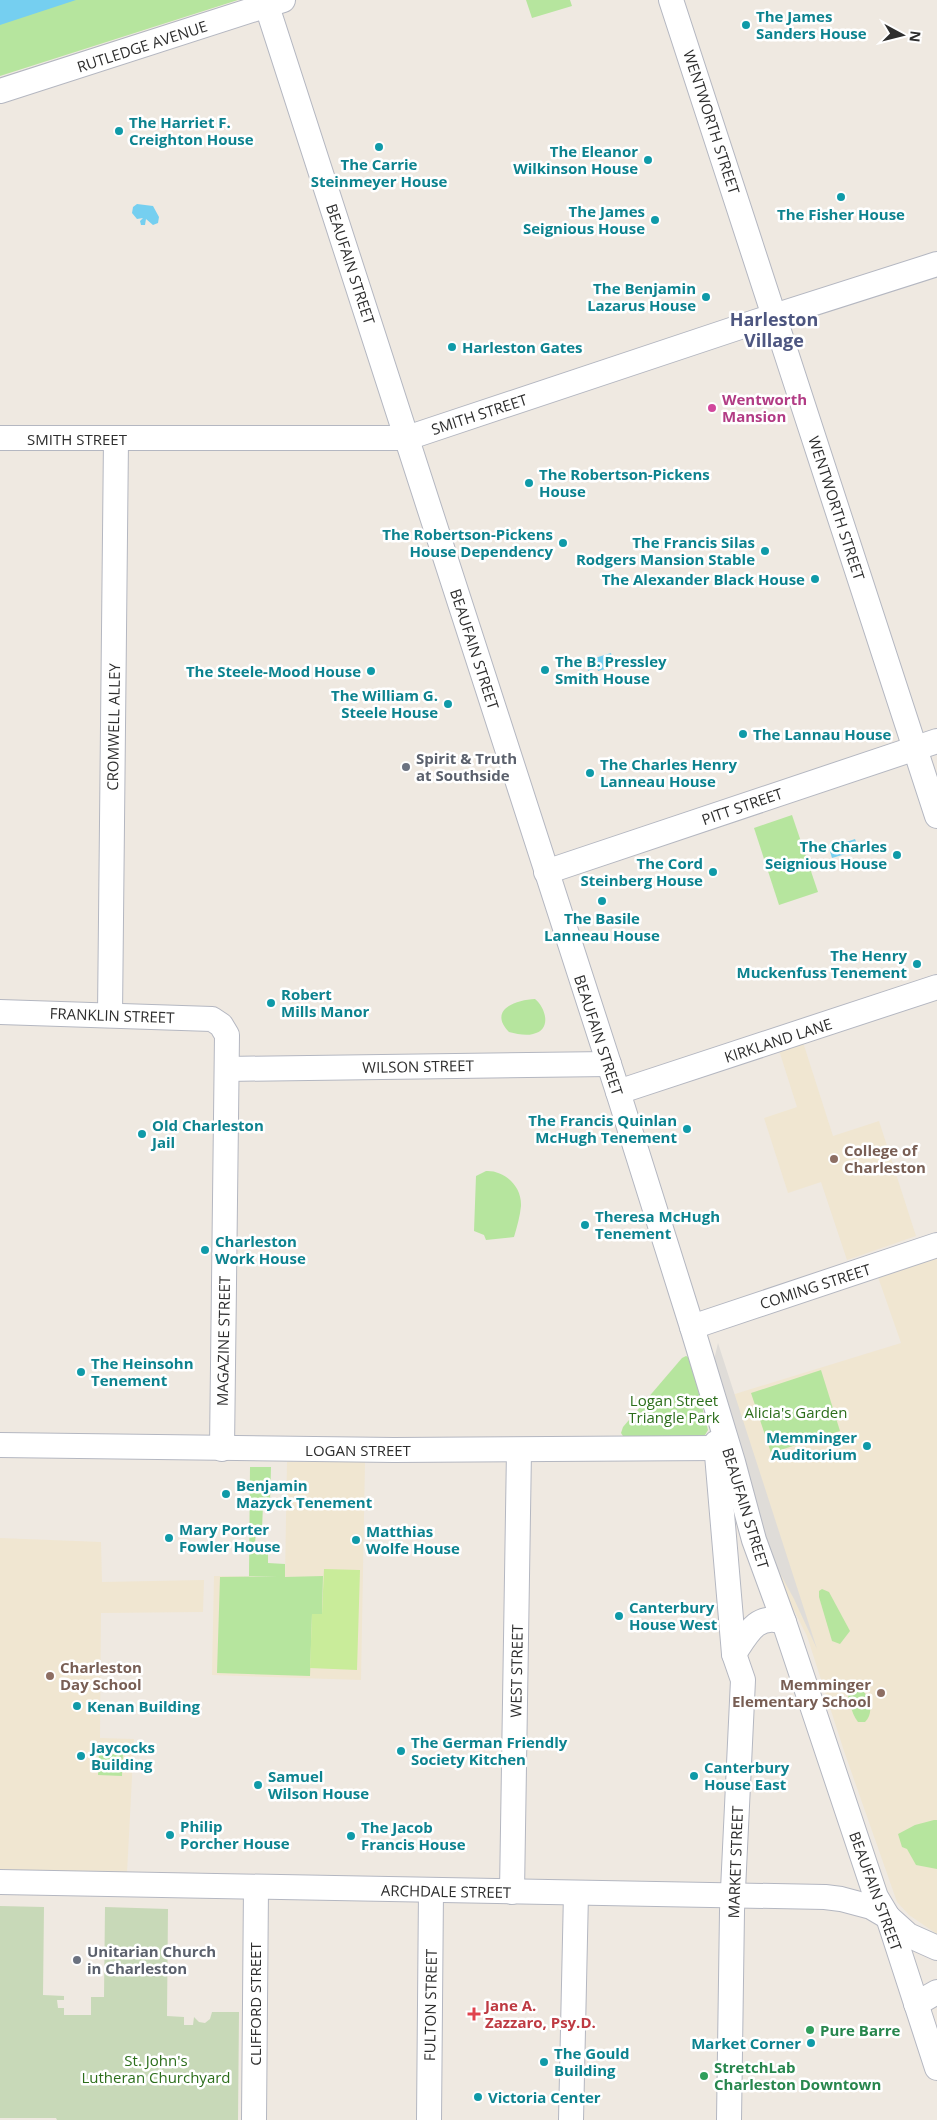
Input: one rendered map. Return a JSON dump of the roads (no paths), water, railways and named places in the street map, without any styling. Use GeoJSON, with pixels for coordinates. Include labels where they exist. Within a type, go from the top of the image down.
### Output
{"type":"FeatureCollection","features":[{"type":"Feature","properties":{"kind":"street","name":"WENTWORTH STREET"},"geometry":{"type":"LineString","coordinates":[[672,0],[775,316],[926,744],[937,816]]}},
{"type":"Feature","properties":{"kind":"street","name":"RUTLEDGE AVENUE"},"geometry":{"type":"LineString","coordinates":[[0,91],[272,2]]}},
{"type":"Feature","properties":{"kind":"street","name":"BEAUFAIN STREET"},"geometry":{"type":"LineString","coordinates":[[272,2],[407,438],[692,1326],[733,1462],[754,1540],[784,1622],[876,1897],[888,1917],[937,2068]]}},
{"type":"Feature","properties":{"kind":"street","name":"SMITH STREET"},"geometry":{"type":"LineString","coordinates":[[0,438],[407,438],[937,264]]}},
{"type":"Feature","properties":{"kind":"street","name":"CROMWELL ALLEY"},"geometry":{"type":"LineString","coordinates":[[110,1015],[116,439]]}},
{"type":"Feature","properties":{"kind":"street","name":"PITT STREET"},"geometry":{"type":"LineString","coordinates":[[546,872],[926,744]]}},
{"type":"Feature","properties":{"kind":"street","name":"KIRKLAND LANE"},"geometry":{"type":"LineString","coordinates":[[618,1092],[937,987]]}},
{"type":"Feature","properties":{"kind":"street","name":"FRANKLIN STREET"},"geometry":{"type":"LineString","coordinates":[[0,1012],[212,1018],[221,1025]]}},
{"type":"Feature","properties":{"kind":"street","name":"MAGAZINE STREET"},"geometry":{"type":"LineString","coordinates":[[221,1025],[227,1035],[222,1449]]}},
{"type":"Feature","properties":{"kind":"street","name":"WILSON STREET"},"geometry":{"type":"LineString","coordinates":[[227,1069],[609,1064]]}},
{"type":"Feature","properties":{"kind":"street","name":"COMING STREET"},"geometry":{"type":"LineString","coordinates":[[692,1326],[937,1245]]}},
{"type":"Feature","properties":{"kind":"street","name":"MARKET STREET"},"geometry":{"type":"LineString","coordinates":[[712,1396],[734,1654],[743,1680],[733,1895],[729,2120]]}},
{"type":"Feature","properties":{"kind":"street","name":"LOGAN STREET"},"geometry":{"type":"LineString","coordinates":[[0,1445],[222,1449],[519,1450],[717,1448]]}},
{"type":"Feature","properties":{"kind":"street","name":"WEST STREET"},"geometry":{"type":"LineString","coordinates":[[512,1892],[519,1450]]}},
{"type":"Feature","properties":{"kind":"street"},"geometry":{"type":"LineString","coordinates":[[734,1654],[756,1624],[770,1619],[784,1622]]}},
{"type":"Feature","properties":{"kind":"street","name":"ARCHDALE STREET"},"geometry":{"type":"LineString","coordinates":[[0,1882],[733,1895],[841,1899],[871,1907],[888,1917]]}},
{"type":"Feature","properties":{"kind":"street","name":"CLIFFORD STREET"},"geometry":{"type":"LineString","coordinates":[[254,2120],[256,1887]]}},
{"type":"Feature","properties":{"kind":"street","name":"FULTON STREET"},"geometry":{"type":"LineString","coordinates":[[429,2120],[431,1890]]}},
{"type":"Feature","properties":{"kind":"street"},"geometry":{"type":"LineString","coordinates":[[571,2120],[576,1893]]}},
{"type":"Feature","properties":{"kind":"street"},"geometry":{"type":"LineString","coordinates":[[888,1917],[908,1935],[937,1948]]}},
{"type":"Feature","properties":{"kind":"street"},"geometry":{"type":"LineString","coordinates":[[916,2004],[937,1992]]}},
{"type":"Feature","properties":{"kind":"water"},"geometry":{"type":"Polygon","coordinates":[[[0,0],[76,0],[0,25],[0,0]]]}},
{"type":"Feature","properties":{"kind":"water"},"geometry":{"type":"Polygon","coordinates":[[[137,204],[153,206],[159,217],[158,223],[153,225],[146,219],[145,225],[141,225],[140,221],[143,218],[137,219],[132,213],[133,207],[137,204]]]}},
{"type":"Feature","properties":{"kind":"water"},"geometry":{"type":"Polygon","coordinates":[[[611,653],[614,663],[604,666],[605,669],[598,671],[597,668],[588,671],[585,661],[611,653]]]}},
{"type":"Feature","properties":{"kind":"water"},"geometry":{"type":"Polygon","coordinates":[[[855,839],[859,850],[832,858],[829,848],[855,839]]]}},
{"type":"Feature","properties":{"kind":"place","name":"The James Sanders House"},"geometry":{"type":"Point","coordinates":[746,25]}},
{"type":"Feature","properties":{"kind":"place","name":"The Harriet F. Creighton House"},"geometry":{"type":"Point","coordinates":[119,131]}},
{"type":"Feature","properties":{"kind":"place","name":"The Carrie Steinmeyer House"},"geometry":{"type":"Point","coordinates":[379,147]}},
{"type":"Feature","properties":{"kind":"place","name":"The Eleanor Wilkinson House"},"geometry":{"type":"Point","coordinates":[648,160]}},
{"type":"Feature","properties":{"kind":"place","name":"The Fisher House"},"geometry":{"type":"Point","coordinates":[841,197]}},
{"type":"Feature","properties":{"kind":"place","name":"The James Seignious House"},"geometry":{"type":"Point","coordinates":[655,220]}},
{"type":"Feature","properties":{"kind":"place","name":"The Benjamin Lazarus House"},"geometry":{"type":"Point","coordinates":[706,297]}},
{"type":"Feature","properties":{"kind":"place","name":"Harleston Gates"},"geometry":{"type":"Point","coordinates":[452,347]}},
{"type":"Feature","properties":{"kind":"place","name":"Wentworth Mansion"},"geometry":{"type":"Point","coordinates":[712,408]}},
{"type":"Feature","properties":{"kind":"place","name":"The Robertson-Pickens House"},"geometry":{"type":"Point","coordinates":[529,483]}},
{"type":"Feature","properties":{"kind":"place","name":"The Robertson-Pickens House Dependency"},"geometry":{"type":"Point","coordinates":[563,543]}},
{"type":"Feature","properties":{"kind":"place","name":"The Francis Silas Rodgers Mansion Stable"},"geometry":{"type":"Point","coordinates":[765,551]}},
{"type":"Feature","properties":{"kind":"place","name":"The Alexander Black House"},"geometry":{"type":"Point","coordinates":[815,579]}},
{"type":"Feature","properties":{"kind":"place","name":"The B. Pressley Smith House"},"geometry":{"type":"Point","coordinates":[545,670]}},
{"type":"Feature","properties":{"kind":"place","name":"The Steele-Mood House"},"geometry":{"type":"Point","coordinates":[371,671]}},
{"type":"Feature","properties":{"kind":"place","name":"The William G. Steele House"},"geometry":{"type":"Point","coordinates":[448,704]}},
{"type":"Feature","properties":{"kind":"place","name":"The Lannau House"},"geometry":{"type":"Point","coordinates":[743,734]}},
{"type":"Feature","properties":{"kind":"place","name":"Spirit & Truth at Southside"},"geometry":{"type":"Point","coordinates":[406,767]}},
{"type":"Feature","properties":{"kind":"place","name":"The Charles Henry Lanneau House"},"geometry":{"type":"Point","coordinates":[590,773]}},
{"type":"Feature","properties":{"kind":"place","name":"The Charles Seignious House"},"geometry":{"type":"Point","coordinates":[897,855]}},
{"type":"Feature","properties":{"kind":"place","name":"The Cord Steinberg House"},"geometry":{"type":"Point","coordinates":[713,872]}},
{"type":"Feature","properties":{"kind":"place","name":"The Basile Lanneau House"},"geometry":{"type":"Point","coordinates":[602,901]}},
{"type":"Feature","properties":{"kind":"place","name":"The Henry Muckenfuss Tenement"},"geometry":{"type":"Point","coordinates":[917,964]}},
{"type":"Feature","properties":{"kind":"place","name":"Robert Mills Manor"},"geometry":{"type":"Point","coordinates":[271,1003]}},
{"type":"Feature","properties":{"kind":"place","name":"The Francis Quinlan McHugh Tenement"},"geometry":{"type":"Point","coordinates":[687,1129]}},
{"type":"Feature","properties":{"kind":"place","name":"Old Charleston Jail"},"geometry":{"type":"Point","coordinates":[142,1134]}},
{"type":"Feature","properties":{"kind":"place","name":"College of Charleston"},"geometry":{"type":"Point","coordinates":[834,1159]}},
{"type":"Feature","properties":{"kind":"place","name":"Theresa McHugh Tenement"},"geometry":{"type":"Point","coordinates":[585,1225]}},
{"type":"Feature","properties":{"kind":"place","name":"Charleston Work House"},"geometry":{"type":"Point","coordinates":[205,1250]}},
{"type":"Feature","properties":{"kind":"place","name":"The Heinsohn Tenement"},"geometry":{"type":"Point","coordinates":[81,1372]}},
{"type":"Feature","properties":{"kind":"place","name":"Memminger Auditorium"},"geometry":{"type":"Point","coordinates":[867,1446]}},
{"type":"Feature","properties":{"kind":"place","name":"Benjamin Mazyck Tenement"},"geometry":{"type":"Point","coordinates":[226,1494]}},
{"type":"Feature","properties":{"kind":"place","name":"Mary Porter Fowler House"},"geometry":{"type":"Point","coordinates":[169,1538]}},
{"type":"Feature","properties":{"kind":"place","name":"Matthias Wolfe House"},"geometry":{"type":"Point","coordinates":[356,1540]}},
{"type":"Feature","properties":{"kind":"place","name":"Canterbury House West"},"geometry":{"type":"Point","coordinates":[619,1616]}},
{"type":"Feature","properties":{"kind":"place","name":"Charleston Day School"},"geometry":{"type":"Point","coordinates":[50,1676]}},
{"type":"Feature","properties":{"kind":"place","name":"Memminger Elementary School"},"geometry":{"type":"Point","coordinates":[881,1693]}},
{"type":"Feature","properties":{"kind":"place","name":"Kenan Building"},"geometry":{"type":"Point","coordinates":[77,1706]}},
{"type":"Feature","properties":{"kind":"place","name":"The German Friendly Society Kitchen"},"geometry":{"type":"Point","coordinates":[401,1751]}},
{"type":"Feature","properties":{"kind":"place","name":"Jaycocks Building"},"geometry":{"type":"Point","coordinates":[81,1756]}},
{"type":"Feature","properties":{"kind":"place","name":"Canterbury House East"},"geometry":{"type":"Point","coordinates":[694,1776]}},
{"type":"Feature","properties":{"kind":"place","name":"Samuel Wilson House"},"geometry":{"type":"Point","coordinates":[258,1785]}},
{"type":"Feature","properties":{"kind":"place","name":"Philip Porcher House"},"geometry":{"type":"Point","coordinates":[170,1835]}},
{"type":"Feature","properties":{"kind":"place","name":"The Jacob Francis House"},"geometry":{"type":"Point","coordinates":[351,1836]}},
{"type":"Feature","properties":{"kind":"place","name":"Unitarian Church in Charleston"},"geometry":{"type":"Point","coordinates":[77,1960]}},
{"type":"Feature","properties":{"kind":"place","name":"Jane A. Zazzaro, Psy.D."},"geometry":{"type":"Point","coordinates":[474,2014]}},
{"type":"Feature","properties":{"kind":"place","name":"Pure Barre"},"geometry":{"type":"Point","coordinates":[810,2030]}},
{"type":"Feature","properties":{"kind":"place","name":"Market Corner"},"geometry":{"type":"Point","coordinates":[811,2043]}},
{"type":"Feature","properties":{"kind":"place","name":"The Gould Building"},"geometry":{"type":"Point","coordinates":[544,2062]}},
{"type":"Feature","properties":{"kind":"place","name":"StretchLab Charleston Downtown"},"geometry":{"type":"Point","coordinates":[704,2076]}},
{"type":"Feature","properties":{"kind":"place","name":"Victoria Center"},"geometry":{"type":"Point","coordinates":[478,2097]}},
{"type":"Feature","properties":{"kind":"district","name":"Harleston Village"},"geometry":{"type":"Point","coordinates":[774,329]}},
{"type":"Feature","properties":{"kind":"park label","name":"Logan Street Triangle Park"},"geometry":{"type":"Point","coordinates":[674,1408]}},
{"type":"Feature","properties":{"kind":"park label","name":"Alicia's Garden"},"geometry":{"type":"Point","coordinates":[796,1412]}},
{"type":"Feature","properties":{"kind":"park label","name":"St. John's Lutheran Churchyard"},"geometry":{"type":"Point","coordinates":[156,2068]}}]}
